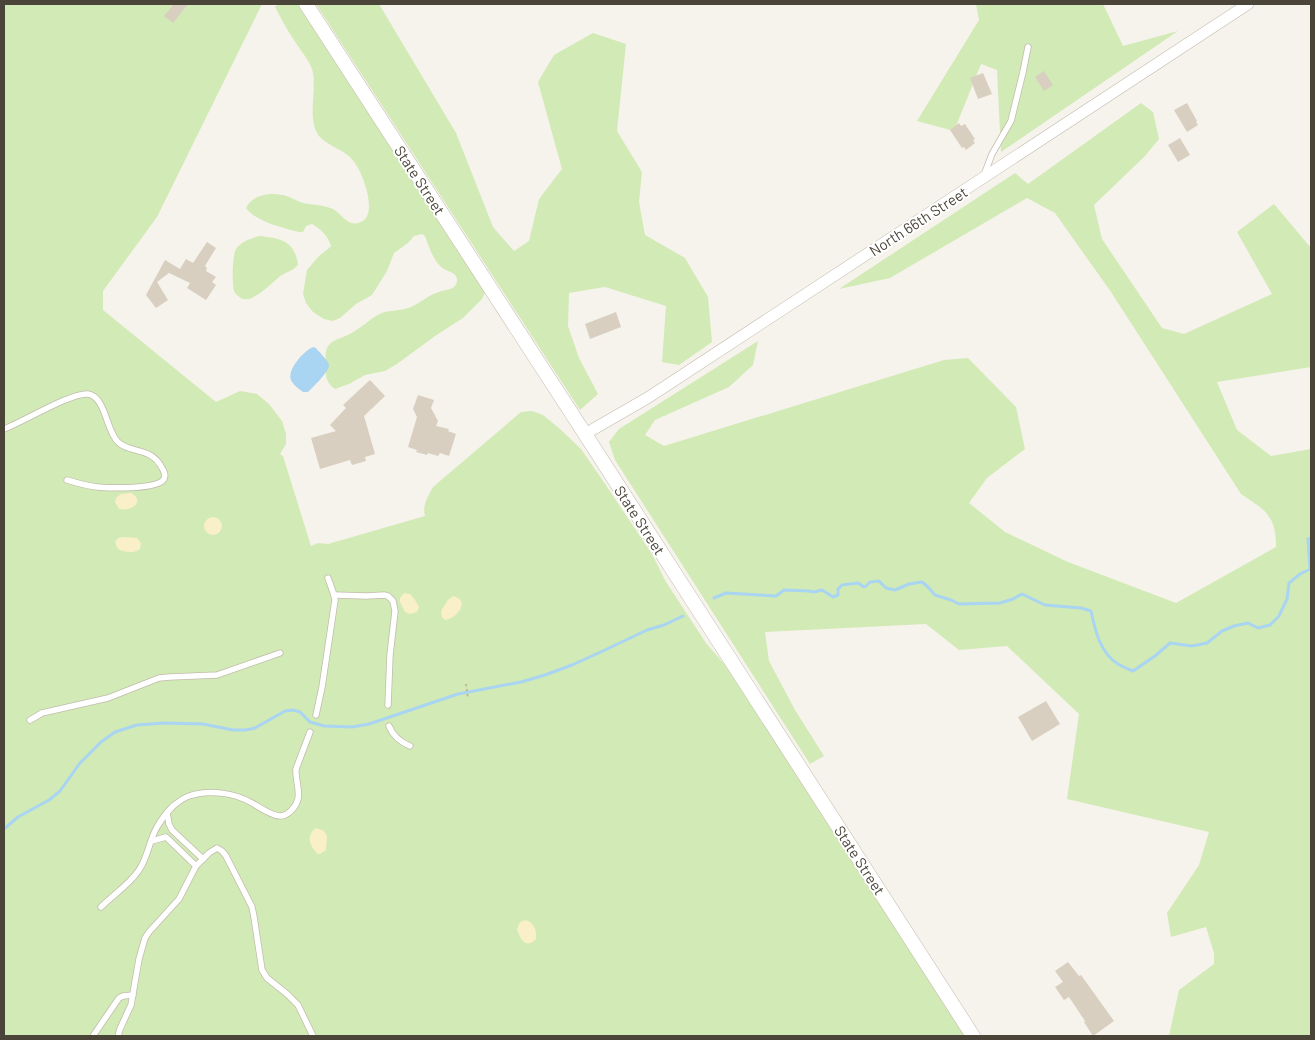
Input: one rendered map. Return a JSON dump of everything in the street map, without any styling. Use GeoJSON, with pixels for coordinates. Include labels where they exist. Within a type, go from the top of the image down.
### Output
{"type":"FeatureCollection","features":[{"type":"Feature","properties":{"kind":"street","name":"State Street"},"geometry":{"type":"LineString","coordinates":[[306,4],[973,1036]]}},
{"type":"Feature","properties":{"kind":"street","name":"North 66th Street"},"geometry":{"type":"LineString","coordinates":[[585,434],[649,397],[1248,4]]}},
{"type":"Feature","properties":{"kind":"lane"},"geometry":{"type":"LineString","coordinates":[[982,179],[992,154],[1011,121],[1028,47]]}},
{"type":"Feature","properties":{"kind":"lane"},"geometry":{"type":"LineString","coordinates":[[4,428],[69,399],[88,394],[100,403],[117,441],[124,446],[153,456],[165,473],[161,481],[144,486],[104,488],[67,480]]}},
{"type":"Feature","properties":{"kind":"lane"},"geometry":{"type":"LineString","coordinates":[[316,715],[335,600],[328,578]]}},
{"type":"Feature","properties":{"kind":"lane"},"geometry":{"type":"LineString","coordinates":[[334,595],[384,595],[393,601],[395,611],[390,655],[388,705]]}},
{"type":"Feature","properties":{"kind":"lane"},"geometry":{"type":"LineString","coordinates":[[30,720],[42,713],[108,698],[159,678],[217,675],[280,653]]}},
{"type":"Feature","properties":{"kind":"lane"},"geometry":{"type":"LineString","coordinates":[[389,726],[396,738],[410,746]]}},
{"type":"Feature","properties":{"kind":"lane"},"geometry":{"type":"LineString","coordinates":[[101,907],[138,872],[146,858],[157,827],[167,813],[191,795],[216,793],[242,798],[275,816],[286,815],[298,799],[296,768],[310,732]]}},
{"type":"Feature","properties":{"kind":"lane"},"geometry":{"type":"LineString","coordinates":[[167,813],[172,830],[203,859]]}},
{"type":"Feature","properties":{"kind":"lane"},"geometry":{"type":"LineString","coordinates":[[152,841],[166,837],[196,866]]}},
{"type":"Feature","properties":{"kind":"lane"},"geometry":{"type":"LineString","coordinates":[[118,1036],[133,995],[139,959],[145,938],[179,899],[196,866],[217,848],[226,856],[252,907],[262,970],[267,978],[298,1005],[313,1036]]}},
{"type":"Feature","properties":{"kind":"lane"},"geometry":{"type":"LineString","coordinates":[[93,1036],[119,998],[133,995]]}},
{"type":"Feature","properties":{"kind":"path"},"geometry":{"type":"LineString","coordinates":[[466,684],[468,699]]}},
{"type":"Feature","properties":{"kind":"green space"},"geometry":{"type":"Polygon","coordinates":[[[4,4],[262,4],[157,217],[103,291],[103,310],[216,402],[240,391],[257,394],[269,404],[282,421],[286,434],[286,444],[280,454],[283,456],[311,546],[318,543],[328,544],[425,516],[425,505],[433,487],[521,412],[532,411],[543,415],[560,429],[581,449],[652,554],[666,582],[706,643],[725,665],[967,1036],[4,1036],[4,4]]]}},
{"type":"Feature","properties":{"kind":"green space"},"geometry":{"type":"Polygon","coordinates":[[[278,4],[302,4],[483,286],[485,293],[482,299],[463,318],[397,364],[385,371],[365,375],[335,389],[329,384],[326,376],[326,351],[331,343],[348,335],[382,313],[410,308],[435,293],[454,287],[457,278],[455,274],[437,263],[425,236],[422,234],[414,236],[394,253],[387,271],[372,295],[356,304],[340,318],[333,321],[324,319],[313,312],[306,303],[303,294],[307,270],[331,246],[328,239],[312,224],[306,226],[303,232],[299,232],[263,221],[250,213],[246,208],[252,200],[261,195],[277,194],[303,203],[333,209],[351,223],[354,223],[364,220],[369,210],[369,202],[362,176],[354,162],[346,154],[322,139],[315,129],[313,121],[314,85],[312,69],[275,7],[278,4]]]}},
{"type":"Feature","properties":{"kind":"green space"},"geometry":{"type":"Polygon","coordinates":[[[316,4],[379,4],[456,133],[493,227],[514,251],[529,241],[539,199],[562,169],[538,82],[554,55],[593,33],[626,44],[617,131],[642,172],[639,202],[645,235],[685,258],[708,297],[712,342],[679,365],[662,362],[666,306],[605,287],[569,293],[568,326],[579,358],[598,394],[580,410],[316,4]]]}},
{"type":"Feature","properties":{"kind":"green space"},"geometry":{"type":"Polygon","coordinates":[[[976,4],[1103,4],[1123,46],[1178,31],[1001,152],[997,70],[981,64],[954,131],[917,121],[979,20],[976,4]]]}},
{"type":"Feature","properties":{"kind":"green space"},"geometry":{"type":"Polygon","coordinates":[[[1141,103],[1153,112],[1159,139],[1145,156],[1094,205],[1102,239],[1162,328],[1184,334],[1272,294],[1237,232],[1274,204],[1311,248],[1311,367],[1217,382],[1237,430],[1271,456],[1311,449],[1311,1036],[1169,1036],[1179,990],[1214,964],[1214,953],[1206,927],[1171,937],[1167,913],[1199,865],[1209,832],[1067,799],[1079,714],[1007,646],[959,650],[926,624],[765,632],[769,661],[795,710],[824,756],[810,764],[615,460],[609,442],[619,429],[758,341],[753,365],[729,387],[655,420],[645,435],[664,446],[944,360],[968,358],[1016,407],[1025,449],[987,478],[969,503],[1005,532],[1068,562],[1176,603],[1276,547],[1274,527],[1268,514],[1241,494],[1111,292],[1055,213],[1027,198],[890,278],[839,289],[1015,173],[1028,184],[1141,103]]]}},
{"type":"Feature","properties":{"kind":"green space"},"geometry":{"type":"Polygon","coordinates":[[[259,236],[286,242],[294,251],[298,265],[280,276],[257,295],[252,298],[243,299],[235,293],[233,287],[236,249],[249,239],[259,236]]]}},
{"type":"Feature","properties":{"kind":"sand"},"geometry":{"type":"Polygon","coordinates":[[[131,493],[137,499],[136,505],[129,509],[119,509],[115,502],[116,498],[121,494],[131,493]]]}},
{"type":"Feature","properties":{"kind":"sand"},"geometry":{"type":"Polygon","coordinates":[[[213,517],[219,520],[222,526],[219,532],[213,535],[207,532],[204,526],[207,520],[213,517]]]}},
{"type":"Feature","properties":{"kind":"sand"},"geometry":{"type":"Polygon","coordinates":[[[118,538],[137,538],[141,543],[140,549],[135,552],[129,552],[118,549],[115,542],[118,538]]]}},
{"type":"Feature","properties":{"kind":"sand"},"geometry":{"type":"Polygon","coordinates":[[[404,593],[410,594],[415,600],[419,607],[417,612],[410,614],[405,612],[400,602],[400,598],[404,593]]]}},
{"type":"Feature","properties":{"kind":"sand"},"geometry":{"type":"Polygon","coordinates":[[[453,596],[461,601],[462,605],[458,613],[445,620],[442,617],[441,611],[453,596]]]}},
{"type":"Feature","properties":{"kind":"sand"},"geometry":{"type":"Polygon","coordinates":[[[316,828],[324,831],[327,836],[326,850],[320,854],[315,851],[310,841],[311,834],[316,828]]]}},
{"type":"Feature","properties":{"kind":"sand"},"geometry":{"type":"Polygon","coordinates":[[[525,920],[533,925],[536,933],[536,939],[529,943],[524,942],[517,929],[520,922],[525,920]]]}},
{"type":"Feature","properties":{"kind":"water"},"geometry":{"type":"Polygon","coordinates":[[[313,347],[316,348],[329,365],[317,383],[308,392],[303,392],[292,382],[291,371],[301,356],[313,347]]]}},
{"type":"Feature","properties":{"kind":"building"},"geometry":{"type":"Polygon","coordinates":[[[174,4],[188,4],[173,23],[164,16],[174,4]]]}},
{"type":"Feature","properties":{"kind":"building"},"geometry":{"type":"Polygon","coordinates":[[[1044,71],[1053,85],[1044,91],[1035,77],[1044,71]]]}},
{"type":"Feature","properties":{"kind":"building"},"geometry":{"type":"Polygon","coordinates":[[[983,73],[992,94],[978,99],[970,78],[983,73]]]}},
{"type":"Feature","properties":{"kind":"building"},"geometry":{"type":"Polygon","coordinates":[[[1187,103],[1198,125],[1187,132],[1174,110],[1187,103]]]}},
{"type":"Feature","properties":{"kind":"building"},"geometry":{"type":"Polygon","coordinates":[[[959,123],[961,126],[965,124],[975,139],[973,140],[975,143],[966,150],[964,147],[962,148],[950,130],[959,123]]]}},
{"type":"Feature","properties":{"kind":"building"},"geometry":{"type":"Polygon","coordinates":[[[1180,138],[1190,155],[1178,162],[1168,145],[1180,138]]]}},
{"type":"Feature","properties":{"kind":"building"},"geometry":{"type":"Polygon","coordinates":[[[207,242],[216,248],[205,266],[207,268],[206,271],[216,277],[212,282],[216,285],[206,300],[187,288],[190,283],[169,273],[157,282],[168,300],[156,308],[146,295],[165,260],[180,269],[186,259],[193,263],[207,242]]]}},
{"type":"Feature","properties":{"kind":"building"},"geometry":{"type":"Polygon","coordinates":[[[616,312],[621,327],[590,339],[585,324],[616,312]]]}},
{"type":"Feature","properties":{"kind":"building"},"geometry":{"type":"Polygon","coordinates":[[[370,380],[385,396],[364,416],[375,454],[365,457],[366,461],[352,465],[350,460],[320,469],[311,438],[336,431],[330,425],[346,408],[343,405],[370,380]]]}},
{"type":"Feature","properties":{"kind":"building"},"geometry":{"type":"Polygon","coordinates":[[[418,395],[434,400],[431,408],[438,421],[436,426],[449,429],[448,431],[456,434],[449,456],[440,453],[438,456],[428,453],[427,455],[416,452],[417,450],[408,447],[417,417],[413,409],[418,395]]]}},
{"type":"Feature","properties":{"kind":"building"},"geometry":{"type":"Polygon","coordinates":[[[1046,701],[1060,724],[1032,741],[1018,717],[1046,701]]]}},
{"type":"Feature","properties":{"kind":"building"},"geometry":{"type":"Polygon","coordinates":[[[1068,962],[1079,976],[1081,975],[1114,1021],[1093,1036],[1069,997],[1064,1000],[1055,987],[1063,982],[1055,971],[1068,962]]]}},
{"type":"Feature","properties":{"kind":"waterway"},"geometry":{"type":"LineString","coordinates":[[714,598],[726,593],[776,596],[784,590],[814,592],[822,590],[833,597],[838,595],[838,589],[842,585],[858,583],[864,587],[870,582],[879,581],[886,588],[895,590],[909,584],[922,582],[935,595],[959,604],[1000,603],[1022,594],[1045,605],[1081,608],[1091,611],[1099,640],[1107,654],[1118,664],[1133,671],[1170,643],[1192,646],[1207,643],[1222,631],[1234,626],[1248,623],[1258,628],[1270,625],[1279,616],[1287,599],[1289,583],[1310,569],[1308,539],[1311,538]]}},
{"type":"Feature","properties":{"kind":"waterway"},"geometry":{"type":"LineString","coordinates":[[4,829],[18,817],[49,800],[60,791],[80,763],[101,742],[115,732],[137,725],[164,723],[203,724],[233,730],[246,730],[255,728],[285,711],[293,710],[300,712],[310,722],[324,726],[352,727],[369,724],[458,694],[521,682],[545,675],[683,616]]}}]}
